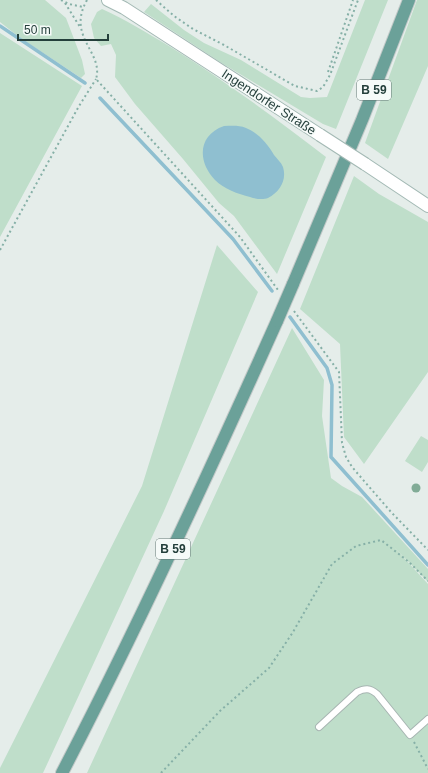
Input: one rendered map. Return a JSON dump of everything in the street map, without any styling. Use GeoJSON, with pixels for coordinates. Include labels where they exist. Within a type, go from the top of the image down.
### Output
{"type":"FeatureCollection","features":[{"type":"Feature","properties":{"kind":"main road","name":"B 59"},"geometry":{"type":"LineString","coordinates":[[62,773],[191,511],[277,321],[359,127],[409,0]]}},
{"type":"Feature","properties":{"kind":"street","name":"Ingendorfer Straße"},"geometry":{"type":"LineString","coordinates":[[108,0],[124,8],[428,206]]}},
{"type":"Feature","properties":{"kind":"lane"},"geometry":{"type":"LineString","coordinates":[[319,727],[357,692],[363,689],[372,690],[410,735],[428,719]]}},
{"type":"Feature","properties":{"kind":"path"},"geometry":{"type":"LineString","coordinates":[[0,250],[79,106],[96,79],[98,72],[81,29],[69,8],[61,0]]}},
{"type":"Feature","properties":{"kind":"path"},"geometry":{"type":"LineString","coordinates":[[81,29],[81,15],[87,0]]}},
{"type":"Feature","properties":{"kind":"path"},"geometry":{"type":"LineString","coordinates":[[156,0],[174,16],[193,29],[295,86],[317,91],[323,87],[330,75],[358,0]]}},
{"type":"Feature","properties":{"kind":"path"},"geometry":{"type":"LineString","coordinates":[[328,72],[353,0]]}},
{"type":"Feature","properties":{"kind":"path"},"geometry":{"type":"LineString","coordinates":[[65,3],[83,7]]}},
{"type":"Feature","properties":{"kind":"path"},"geometry":{"type":"LineString","coordinates":[[96,79],[240,237],[278,290]]}},
{"type":"Feature","properties":{"kind":"path"},"geometry":{"type":"LineString","coordinates":[[292,308],[339,372],[342,443],[346,457],[352,467],[428,550]]}},
{"type":"Feature","properties":{"kind":"path"},"geometry":{"type":"LineString","coordinates":[[161,773],[220,711],[268,668],[292,632],[332,564],[356,546],[381,540],[409,562],[428,581]]}},
{"type":"Feature","properties":{"kind":"path"},"geometry":{"type":"LineString","coordinates":[[410,735],[428,769]]}},
{"type":"Feature","properties":{"kind":"green space"},"geometry":{"type":"Polygon","coordinates":[[[0,0],[45,0],[66,18],[82,60],[85,74],[81,78],[19,37],[0,22],[0,0]]]}},
{"type":"Feature","properties":{"kind":"green space"},"geometry":{"type":"Polygon","coordinates":[[[365,0],[388,0],[336,129],[323,124],[220,62],[144,12],[151,4],[184,30],[204,43],[241,60],[301,97],[310,98],[327,97],[365,0]]]}},
{"type":"Feature","properties":{"kind":"green space"},"geometry":{"type":"Polygon","coordinates":[[[417,0],[428,0],[428,66],[388,159],[365,143],[417,0]]]}},
{"type":"Feature","properties":{"kind":"green space"},"geometry":{"type":"Polygon","coordinates":[[[102,9],[136,26],[209,72],[326,157],[277,274],[234,216],[219,203],[135,104],[115,77],[116,55],[111,44],[101,46],[94,38],[91,24],[97,12],[102,9]]]}},
{"type":"Feature","properties":{"kind":"green space"},"geometry":{"type":"Polygon","coordinates":[[[0,33],[82,86],[0,237],[0,33]]]}},
{"type":"Feature","properties":{"kind":"green space"},"geometry":{"type":"Polygon","coordinates":[[[354,176],[379,194],[428,222],[428,372],[364,464],[344,437],[340,344],[300,309],[354,176]]]}},
{"type":"Feature","properties":{"kind":"green space"},"geometry":{"type":"Polygon","coordinates":[[[217,245],[258,292],[164,511],[43,773],[0,773],[0,768],[142,486],[217,245]]]}},
{"type":"Feature","properties":{"kind":"green space"},"geometry":{"type":"Polygon","coordinates":[[[292,328],[324,380],[322,416],[331,478],[362,497],[428,569],[428,582],[394,547],[428,584],[428,773],[87,773],[292,328]]]}},
{"type":"Feature","properties":{"kind":"green space"},"geometry":{"type":"Polygon","coordinates":[[[421,436],[428,440],[428,462],[422,472],[405,461],[421,436]]]}},
{"type":"Feature","properties":{"kind":"water"},"geometry":{"type":"Polygon","coordinates":[[[224,126],[241,126],[254,133],[268,146],[283,167],[284,176],[282,185],[268,198],[252,198],[236,193],[227,189],[215,180],[209,173],[203,157],[205,142],[215,130],[224,126]]]}},
{"type":"Feature","properties":{"kind":"waterway"},"geometry":{"type":"LineString","coordinates":[[0,26],[85,83]]}},
{"type":"Feature","properties":{"kind":"waterway"},"geometry":{"type":"LineString","coordinates":[[100,98],[233,239],[272,291]]}},
{"type":"Feature","properties":{"kind":"waterway"},"geometry":{"type":"LineString","coordinates":[[290,317],[327,368],[332,385],[331,457],[428,565]]}}]}
